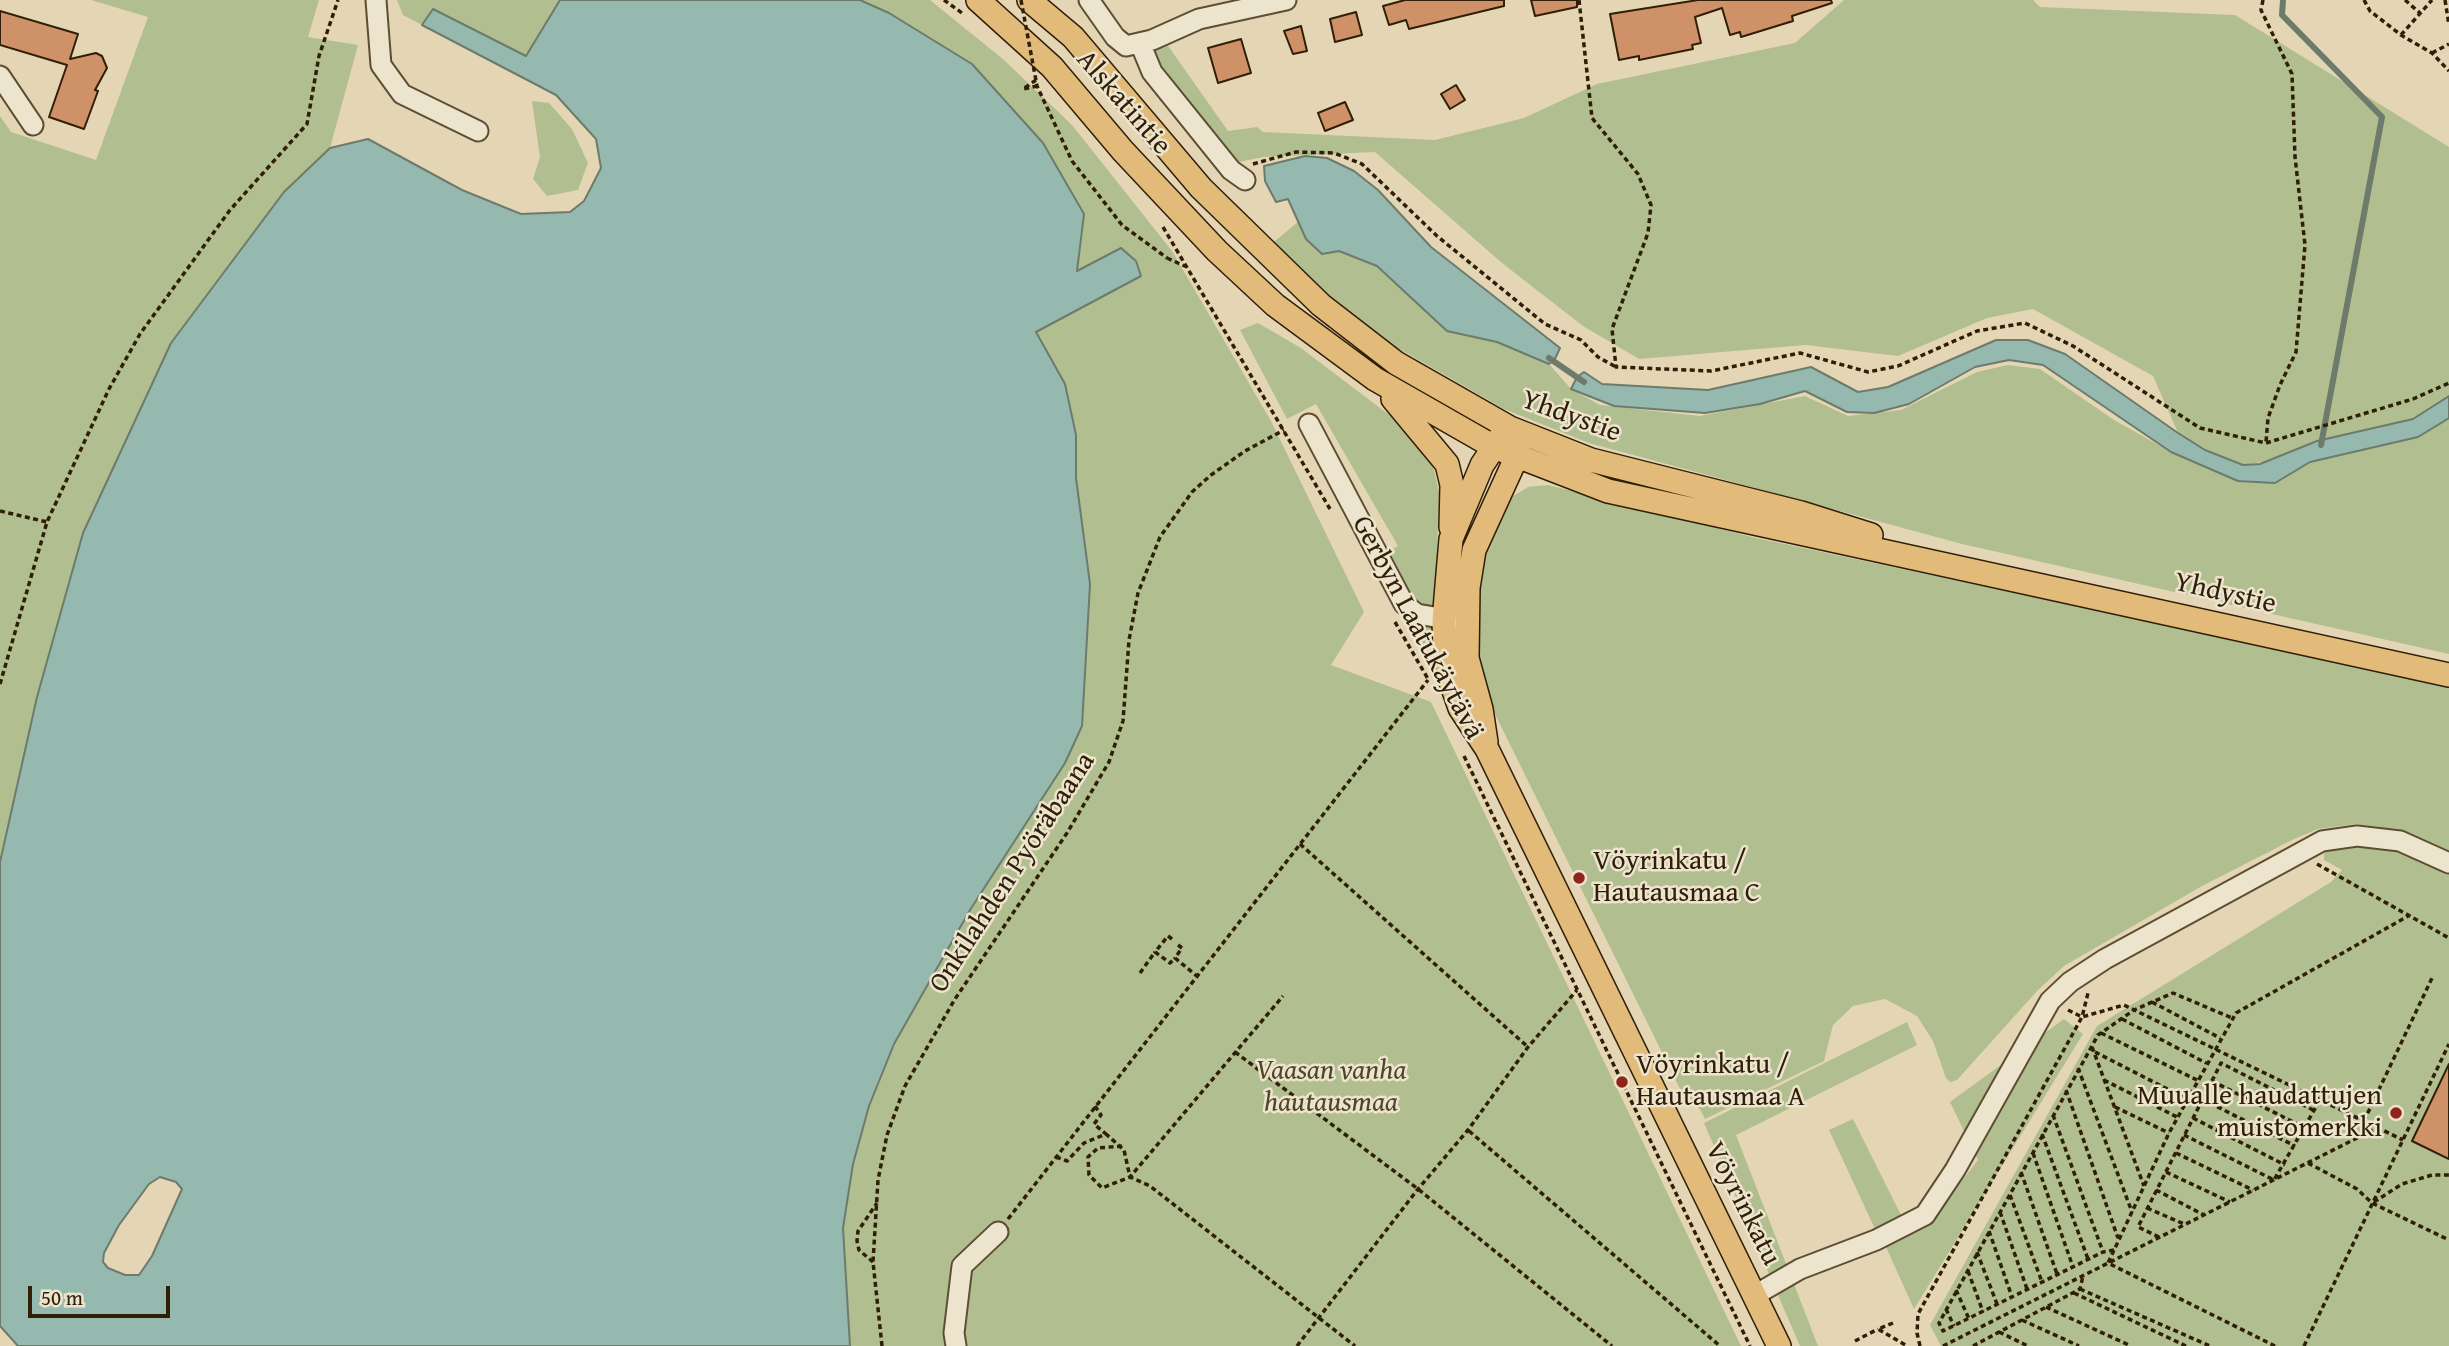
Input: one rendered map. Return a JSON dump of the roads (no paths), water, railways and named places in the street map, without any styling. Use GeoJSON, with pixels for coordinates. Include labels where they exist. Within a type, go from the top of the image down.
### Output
{"type":"FeatureCollection","features":[{"type":"Feature","properties":{"kind":"main road","name":"Alskatintie"},"geometry":{"type":"LineString","coordinates":[[1029,0],[1073,37],[1201,188]]}},
{"type":"Feature","properties":{"kind":"main road","name":"Alskatintie"},"geometry":{"type":"LineString","coordinates":[[972,8],[1052,67],[1123,151],[1217,251]]}},
{"type":"Feature","properties":{"kind":"main road","name":"Yhdystie"},"geometry":{"type":"LineString","coordinates":[[1201,188],[1321,305],[1396,363],[1510,428],[1591,460],[1801,513],[1988,572]]}},
{"type":"Feature","properties":{"kind":"main road","name":"Yhdystie"},"geometry":{"type":"LineString","coordinates":[[1217,251],[1275,305],[1375,379],[1494,447],[1608,491],[2449,675]]}},
{"type":"Feature","properties":{"kind":"main road"},"geometry":{"type":"LineString","coordinates":[[1375,379],[1434,444],[1447,464],[1451,485],[1451,539]]}},
{"type":"Feature","properties":{"kind":"main road","name":"Vöyrinkatu"},"geometry":{"type":"LineString","coordinates":[[1510,428],[1482,466],[1451,539],[1455,621],[1482,709],[1487,750],[1779,1346]]}},
{"type":"Feature","properties":{"kind":"main road"},"geometry":{"type":"LineString","coordinates":[[1510,428],[1520,443],[1517,456]]}},
{"type":"Feature","properties":{"kind":"main road","name":"Vöyrinkatu"},"geometry":{"type":"LineString","coordinates":[[1455,621],[1474,550],[1517,456]]}},
{"type":"Feature","properties":{"kind":"street"},"geometry":{"type":"LineString","coordinates":[[376,0],[381,65],[402,94],[478,131]]}},
{"type":"Feature","properties":{"kind":"street"},"geometry":{"type":"LineString","coordinates":[[1089,0],[1115,37],[1126,46],[1199,19],[1286,0]]}},
{"type":"Feature","properties":{"kind":"street"},"geometry":{"type":"LineString","coordinates":[[1140,43],[1152,72],[1238,175]]}},
{"type":"Feature","properties":{"kind":"street"},"geometry":{"type":"LineString","coordinates":[[0,76],[33,125]]}},
{"type":"Feature","properties":{"kind":"street"},"geometry":{"type":"LineString","coordinates":[[1309,424],[1404,604],[1417,614],[1455,621]]}},
{"type":"Feature","properties":{"kind":"street"},"geometry":{"type":"LineString","coordinates":[[1755,1296],[1800,1269],[1877,1240],[1925,1216],[1961,1159],[2050,1001],[2087,971],[2209,900],[2322,841],[2357,836],[2400,841],[2449,863]]}},
{"type":"Feature","properties":{"kind":"street"},"geometry":{"type":"LineString","coordinates":[[956,1346],[954,1333],[962,1266],[998,1232]]}},
{"type":"Feature","properties":{"kind":"water"},"geometry":{"type":"Polygon","coordinates":[[[560,0],[860,0],[889,13],[972,64],[1043,143],[1084,214],[1077,271],[1121,248],[1136,261],[1141,276],[1036,332],[1065,384],[1076,435],[1076,478],[1090,584],[1082,726],[1065,763],[970,910],[894,1044],[869,1106],[853,1164],[843,1228],[850,1346],[18,1346],[0,1326],[0,862],[37,697],[83,533],[171,343],[284,192],[330,148],[368,139],[462,190],[521,214],[570,212],[584,201],[601,168],[596,139],[556,95],[422,25],[433,9],[526,56],[560,0]],[[160,1177],[149,1184],[119,1225],[104,1253],[103,1262],[108,1268],[125,1275],[139,1275],[152,1256],[182,1189],[176,1182],[160,1177]]]}},
{"type":"Feature","properties":{"kind":"water"},"geometry":{"type":"Polygon","coordinates":[[[1305,156],[1327,158],[1354,171],[1378,190],[1431,247],[1560,348],[1554,361],[1549,364],[1497,342],[1447,331],[1377,266],[1339,251],[1322,254],[1306,239],[1288,199],[1276,202],[1265,181],[1264,166],[1305,156]]]}},
{"type":"Feature","properties":{"kind":"water"},"geometry":{"type":"Polygon","coordinates":[[[1996,340],[2028,340],[2065,354],[2205,450],[2243,465],[2260,464],[2317,441],[2413,419],[2449,396],[2449,418],[2418,437],[2310,462],[2275,483],[2238,481],[2171,452],[2043,365],[2009,360],[1975,367],[1909,404],[1874,413],[1847,412],[1805,391],[1760,404],[1705,413],[1614,406],[1571,389],[1577,377],[1584,372],[1602,384],[1708,390],[1811,367],[1858,392],[1888,387],[1996,340]]]}},
{"type":"Feature","properties":{"kind":"waterway"},"geometry":{"type":"LineString","coordinates":[[2283,0],[2282,15],[2382,117],[2321,445]]}},
{"type":"Feature","properties":{"kind":"waterway"},"geometry":{"type":"LineString","coordinates":[[1549,358],[1584,382]]}},
{"type":"Feature","properties":{"kind":"place","name":"Vöyrinkatu / Hautausmaa C"},"geometry":{"type":"Point","coordinates":[1579,878]}},
{"type":"Feature","properties":{"kind":"place","name":"Vöyrinkatu / Hautausmaa A"},"geometry":{"type":"Point","coordinates":[1622,1082]}},
{"type":"Feature","properties":{"kind":"place","name":"Muualle haudattujen muistomerkki"},"geometry":{"type":"Point","coordinates":[2396,1113]}},
{"type":"Feature","properties":{"kind":"park label","name":"Vaasan vanha hautausmaa"},"geometry":{"type":"Point","coordinates":[1331,1088]}}]}
